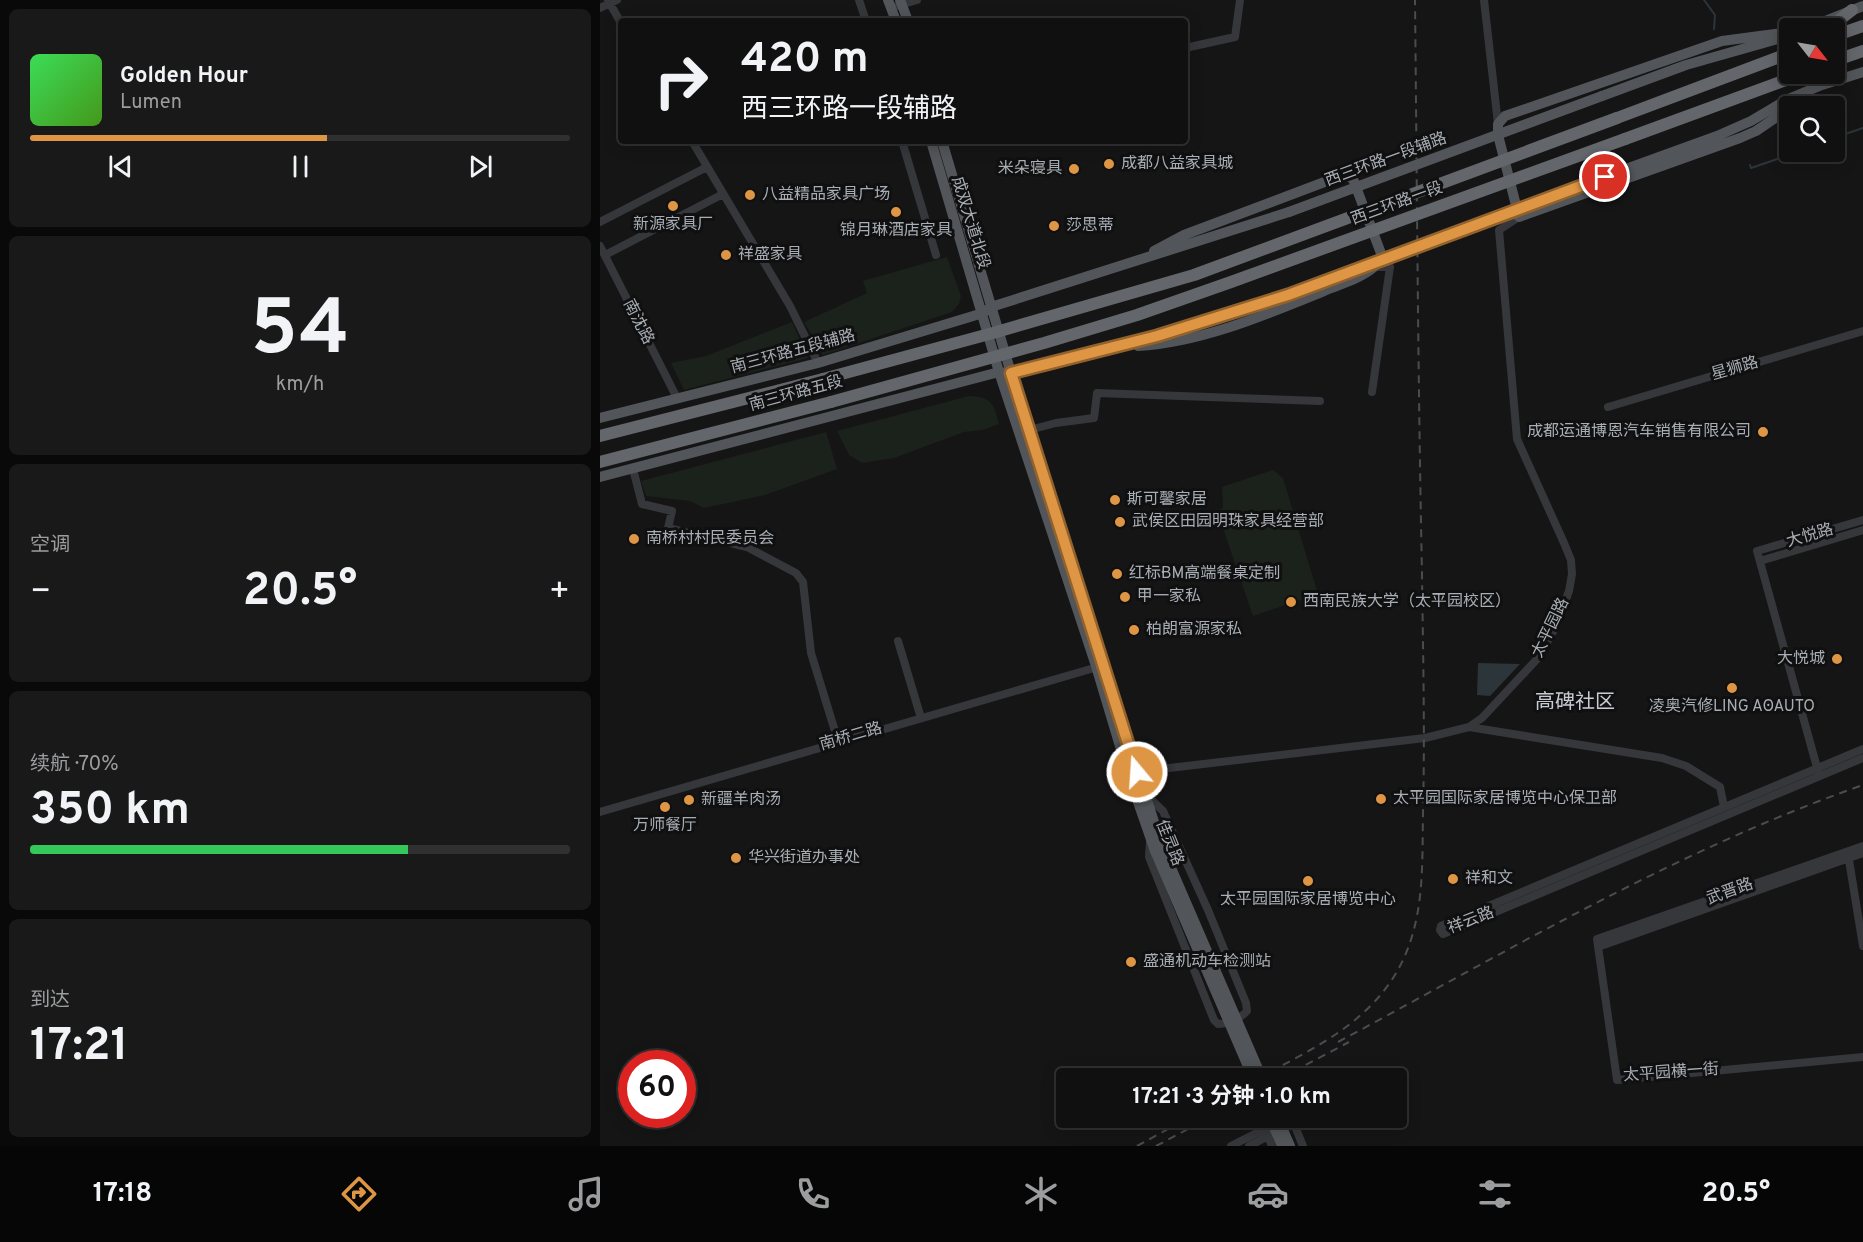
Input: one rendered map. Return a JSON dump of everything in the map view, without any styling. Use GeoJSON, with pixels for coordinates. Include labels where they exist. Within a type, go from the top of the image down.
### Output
{"type":"FeatureCollection","features":[{"type":"Feature","properties":{"kind":"highway"},"geometry":{"type":"LineString","coordinates":[[1844,18],[1858,8]]}},
{"type":"Feature","properties":{"kind":"highway"},"geometry":{"type":"LineString","coordinates":[[1845,32],[1863,26]]}},
{"type":"Feature","properties":{"kind":"highway"},"geometry":{"type":"LineString","coordinates":[[1845,57],[1863,51]]}},
{"type":"Feature","properties":{"kind":"highway","name":"西三环路一段"},"geometry":{"type":"LineString","coordinates":[[993,333],[1194,275],[1779,57]]}},
{"type":"Feature","properties":{"kind":"highway","name":"西三环路一段"},"geometry":{"type":"LineString","coordinates":[[1000,355],[1137,315],[1210,290],[1779,82]]}},
{"type":"Feature","properties":{"kind":"highway","name":"南三环路五段"},"geometry":{"type":"LineString","coordinates":[[600,436],[993,333]]}},
{"type":"Feature","properties":{"kind":"highway","name":"南三环路五段"},"geometry":{"type":"LineString","coordinates":[[600,462],[1000,355]]}},
{"type":"Feature","properties":{"kind":"main road"},"geometry":{"type":"LineString","coordinates":[[895,3],[896,18]]}},
{"type":"Feature","properties":{"kind":"main road"},"geometry":{"type":"LineString","coordinates":[[895,3],[906,18]]}},
{"type":"Feature","properties":{"kind":"main road"},"geometry":{"type":"LineString","coordinates":[[1833,18],[1858,8]]}},
{"type":"Feature","properties":{"kind":"main road"},"geometry":{"type":"LineString","coordinates":[[1779,34],[1722,41],[1505,116],[1498,124],[1498,135],[1520,217],[1740,138],[1756,131],[1779,115]]}},
{"type":"Feature","properties":{"kind":"main road","name":"西三环路一段辅路"},"geometry":{"type":"LineString","coordinates":[[987,310],[1289,212],[1686,65],[1779,36]]}},
{"type":"Feature","properties":{"kind":"main road"},"geometry":{"type":"LineString","coordinates":[[600,477],[1167,333],[1288,295],[1725,132],[1751,121],[1788,99],[1863,72]]}},
{"type":"Feature","properties":{"kind":"main road"},"geometry":{"type":"LineString","coordinates":[[1806,96],[1822,85]]}},
{"type":"Feature","properties":{"kind":"main road","name":"成双大道北段"},"geometry":{"type":"LineString","coordinates":[[932,144],[987,310]]}},
{"type":"Feature","properties":{"kind":"main road","name":"成双大道北段"},"geometry":{"type":"LineString","coordinates":[[943,144],[987,310]]}},
{"type":"Feature","properties":{"kind":"main road"},"geometry":{"type":"LineString","coordinates":[[1114,347],[1160,345],[1212,333],[1354,278],[1374,267],[1382,256],[1353,179],[1347,176],[1335,178],[1184,235],[1131,263]]}},
{"type":"Feature","properties":{"kind":"main road"},"geometry":{"type":"LineString","coordinates":[[987,310],[1005,373]]}},
{"type":"Feature","properties":{"kind":"main road","name":"南三环路五段辅路"},"geometry":{"type":"LineString","coordinates":[[600,418],[818,363],[987,310]]}},
{"type":"Feature","properties":{"kind":"main road","name":"佳灵路"},"geometry":{"type":"LineString","coordinates":[[1005,373],[1029,430],[1133,773],[1150,838],[1159,849],[1258,1068]]}},
{"type":"Feature","properties":{"kind":"main road","name":"佳灵路"},"geometry":{"type":"LineString","coordinates":[[1005,373],[1100,666]]}},
{"type":"Feature","properties":{"kind":"main road","name":"佳灵路"},"geometry":{"type":"LineString","coordinates":[[1133,773],[1143,792],[1159,849],[1249,1068]]}},
{"type":"Feature","properties":{"kind":"main road"},"geometry":{"type":"LineString","coordinates":[[1268,1128],[1282,1146]]}},
{"type":"Feature","properties":{"kind":"main road"},"geometry":{"type":"LineString","coordinates":[[1282,1128],[1290,1146]]}},
{"type":"Feature","properties":{"kind":"street"},"geometry":{"type":"LineString","coordinates":[[859,0],[865,18]]}},
{"type":"Feature","properties":{"kind":"street"},"geometry":{"type":"LineString","coordinates":[[895,3],[917,0]]}},
{"type":"Feature","properties":{"kind":"street"},"geometry":{"type":"LineString","coordinates":[[1188,47],[1235,37],[1240,0]]}},
{"type":"Feature","properties":{"kind":"street"},"geometry":{"type":"LineString","coordinates":[[1484,0],[1498,124]]}},
{"type":"Feature","properties":{"kind":"street"},"geometry":{"type":"LineString","coordinates":[[600,8],[611,1],[619,18]]}},
{"type":"Feature","properties":{"kind":"street"},"geometry":{"type":"LineString","coordinates":[[694,144],[790,306],[818,363]]}},
{"type":"Feature","properties":{"kind":"street"},"geometry":{"type":"LineString","coordinates":[[903,144],[936,255]]}},
{"type":"Feature","properties":{"kind":"street"},"geometry":{"type":"LineString","coordinates":[[600,222],[707,167]]}},
{"type":"Feature","properties":{"kind":"street"},"geometry":{"type":"LineString","coordinates":[[604,255],[723,194]]}},
{"type":"Feature","properties":{"kind":"street","name":"太平园路"},"geometry":{"type":"LineString","coordinates":[[1133,773],[1425,738],[1469,727],[1482,718],[1539,657],[1555,628],[1569,591],[1572,574],[1571,560],[1517,440],[1499,230],[1520,217]]}},
{"type":"Feature","properties":{"kind":"street","name":"南沈路"},"geometry":{"type":"LineString","coordinates":[[600,246],[677,398]]}},
{"type":"Feature","properties":{"kind":"street"},"geometry":{"type":"LineString","coordinates":[[1372,392],[1390,267],[1374,267]]}},
{"type":"Feature","properties":{"kind":"street","name":"星狮路"},"geometry":{"type":"LineString","coordinates":[[1608,407],[1863,332]]}},
{"type":"Feature","properties":{"kind":"street"},"geometry":{"type":"LineString","coordinates":[[1029,430],[1056,423],[1094,418],[1097,393],[1320,401]]}},
{"type":"Feature","properties":{"kind":"street"},"geometry":{"type":"LineString","coordinates":[[633,469],[642,504],[672,512],[668,528],[747,547],[796,573],[800,578],[803,582],[811,653],[838,741]]}},
{"type":"Feature","properties":{"kind":"street","name":"大悦路"},"geometry":{"type":"LineString","coordinates":[[1760,561],[1757,551],[1863,520]]}},
{"type":"Feature","properties":{"kind":"street"},"geometry":{"type":"LineString","coordinates":[[1818,772],[1760,561],[1863,530]]}},
{"type":"Feature","properties":{"kind":"street"},"geometry":{"type":"LineString","coordinates":[[898,641],[921,718]]}},
{"type":"Feature","properties":{"kind":"street","name":"南桥二路"},"geometry":{"type":"LineString","coordinates":[[600,812],[1100,666]]}},
{"type":"Feature","properties":{"kind":"street"},"geometry":{"type":"LineString","coordinates":[[1469,727],[1662,758],[1686,766],[1720,787],[1724,807]]}},
{"type":"Feature","properties":{"kind":"street","name":"祥云路"},"geometry":{"type":"LineString","coordinates":[[1863,749],[1818,772],[1443,934],[1440,930],[1441,926],[1724,807],[1818,772],[1863,758]]}},
{"type":"Feature","properties":{"kind":"street"},"geometry":{"type":"LineString","coordinates":[[1143,792],[1163,811],[1208,910],[1246,1004],[1247,1011],[1244,1015],[1223,1024],[1218,1024],[1214,1020],[1149,857],[1150,838]]}},
{"type":"Feature","properties":{"kind":"street","name":"武晋路"},"geometry":{"type":"LineString","coordinates":[[1598,943],[1848,854],[1863,846]]}},
{"type":"Feature","properties":{"kind":"street","name":"武晋路"},"geometry":{"type":"LineString","coordinates":[[1848,854],[1863,853]]}},
{"type":"Feature","properties":{"kind":"street"},"geometry":{"type":"LineString","coordinates":[[1848,854],[1863,946]]}},
{"type":"Feature","properties":{"kind":"street","name":"太平园横一街"},"geometry":{"type":"LineString","coordinates":[[1598,943],[1617,1080],[1863,1057]]}},
{"type":"Feature","properties":{"kind":"street"},"geometry":{"type":"LineString","coordinates":[[1231,1146],[1265,1128]]}},
{"type":"Feature","properties":{"kind":"street"},"geometry":{"type":"LineString","coordinates":[[1249,1146],[1266,1128]]}},
{"type":"Feature","properties":{"kind":"street"},"geometry":{"type":"LineString","coordinates":[[1267,1128],[1272,1146]]}},
{"type":"Feature","properties":{"kind":"street"},"geometry":{"type":"LineString","coordinates":[[1294,1128],[1303,1146]]}},
{"type":"Feature","properties":{"kind":"shaded area"},"geometry":{"type":"Polygon","coordinates":[[[947,257],[961,296],[959,304],[952,312],[823,355],[804,322],[867,293],[863,281],[947,257]]]}},
{"type":"Feature","properties":{"kind":"shaded area"},"geometry":{"type":"Polygon","coordinates":[[[792,322],[808,358],[684,390],[671,363],[706,356],[792,322]]]}},
{"type":"Feature","properties":{"kind":"shaded area"},"geometry":{"type":"Polygon","coordinates":[[[969,396],[983,398],[991,403],[999,424],[983,430],[964,432],[894,458],[862,463],[849,455],[837,431],[969,396]]]}},
{"type":"Feature","properties":{"kind":"shaded area"},"geometry":{"type":"Polygon","coordinates":[[[826,432],[837,469],[765,495],[704,508],[690,501],[646,496],[641,481],[826,432]]]}},
{"type":"Feature","properties":{"kind":"shaded area"},"geometry":{"type":"Polygon","coordinates":[[[1273,470],[1283,478],[1318,594],[1253,616],[1217,511],[1223,508],[1222,487],[1273,470]]]}},
{"type":"Feature","properties":{"kind":"shaded area"},"geometry":{"type":"Polygon","coordinates":[[[1478,663],[1520,664],[1490,696],[1477,695],[1478,663]]]}},
{"type":"Feature","properties":{"kind":"waterway"},"geometry":{"type":"LineString","coordinates":[[1704,0],[1715,15],[1714,29]]}},
{"type":"Feature","properties":{"kind":"waterway"},"geometry":{"type":"LineString","coordinates":[[1845,134],[1863,128]]}},
{"type":"Feature","properties":{"kind":"waterway"},"geometry":{"type":"LineString","coordinates":[[1750,165],[1751,168],[1779,158]]}},
{"type":"Feature","properties":{"kind":"railway"},"geometry":{"type":"LineString","coordinates":[[1277,1068],[1341,1031],[1376,1000],[1391,981],[1403,960],[1419,906],[1422,868],[1424,722],[1415,0]]}},
{"type":"Feature","properties":{"kind":"railway"},"geometry":{"type":"LineString","coordinates":[[1338,1042],[1531,937],[1661,870],[1728,839],[1863,785]]}},
{"type":"Feature","properties":{"kind":"railway"},"geometry":{"type":"LineString","coordinates":[[1300,1068],[1349,1042]]}},
{"type":"Feature","properties":{"kind":"railway"},"geometry":{"type":"LineString","coordinates":[[1137,1146],[1170,1128]]}},
{"type":"Feature","properties":{"kind":"railway"},"geometry":{"type":"LineString","coordinates":[[1156,1146],[1190,1128]]}},
{"type":"Feature","properties":{"kind":"place","name":"成都八益家具城"},"geometry":{"type":"Point","coordinates":[1109,164]}},
{"type":"Feature","properties":{"kind":"place","name":"米朵寝具"},"geometry":{"type":"Point","coordinates":[1074,169]}},
{"type":"Feature","properties":{"kind":"place","name":"八益精品家具广场"},"geometry":{"type":"Point","coordinates":[750,195]}},
{"type":"Feature","properties":{"kind":"place","name":"新源家具厂"},"geometry":{"type":"Point","coordinates":[673,206]}},
{"type":"Feature","properties":{"kind":"place","name":"锦月琳酒店家具"},"geometry":{"type":"Point","coordinates":[896,212]}},
{"type":"Feature","properties":{"kind":"place","name":"莎思蒂"},"geometry":{"type":"Point","coordinates":[1054,226]}},
{"type":"Feature","properties":{"kind":"place","name":"祥盛家具"},"geometry":{"type":"Point","coordinates":[726,255]}},
{"type":"Feature","properties":{"kind":"place","name":"成都运通博恩汽车销售有限公司"},"geometry":{"type":"Point","coordinates":[1763,432]}},
{"type":"Feature","properties":{"kind":"place","name":"斯可馨家居"},"geometry":{"type":"Point","coordinates":[1115,500]}},
{"type":"Feature","properties":{"kind":"place","name":"武侯区田园明珠家具经营部"},"geometry":{"type":"Point","coordinates":[1120,522]}},
{"type":"Feature","properties":{"kind":"place","name":"南桥村村民委员会"},"geometry":{"type":"Point","coordinates":[634,539]}},
{"type":"Feature","properties":{"kind":"place","name":"红标·BM高端餐桌定制"},"geometry":{"type":"Point","coordinates":[1117,574]}},
{"type":"Feature","properties":{"kind":"place","name":"甲一家私"},"geometry":{"type":"Point","coordinates":[1125,597]}},
{"type":"Feature","properties":{"kind":"place","name":"西南民族大学（太平园校区）"},"geometry":{"type":"Point","coordinates":[1291,602]}},
{"type":"Feature","properties":{"kind":"place","name":"柏朗富源家私"},"geometry":{"type":"Point","coordinates":[1134,630]}},
{"type":"Feature","properties":{"kind":"place","name":"大悦城"},"geometry":{"type":"Point","coordinates":[1837,659]}},
{"type":"Feature","properties":{"kind":"place","name":"凌奥汽修LING AO·AUTO"},"geometry":{"type":"Point","coordinates":[1732,688]}},
{"type":"Feature","properties":{"kind":"place","name":"太平园国际家居博览中心保卫部"},"geometry":{"type":"Point","coordinates":[1381,799]}},
{"type":"Feature","properties":{"kind":"place","name":"新疆羊肉汤"},"geometry":{"type":"Point","coordinates":[689,800]}},
{"type":"Feature","properties":{"kind":"place","name":"万师餐厅"},"geometry":{"type":"Point","coordinates":[665,807]}},
{"type":"Feature","properties":{"kind":"place","name":"华兴街道办事处"},"geometry":{"type":"Point","coordinates":[736,858]}},
{"type":"Feature","properties":{"kind":"place","name":"祥和文"},"geometry":{"type":"Point","coordinates":[1453,879]}},
{"type":"Feature","properties":{"kind":"place","name":"太平园国际家居博览中心"},"geometry":{"type":"Point","coordinates":[1308,881]}},
{"type":"Feature","properties":{"kind":"place","name":"盛通机动车检测站"},"geometry":{"type":"Point","coordinates":[1131,962]}},
{"type":"Feature","properties":{"kind":"district","name":"高碑社区"},"geometry":{"type":"Point","coordinates":[1575,703]}},
{"type":"Feature","properties":{"kind":"route"},"geometry":{"type":"LineString","coordinates":[[1137,772],[1011,373],[1157,336],[1288,295],[1605,177]]}}]}
